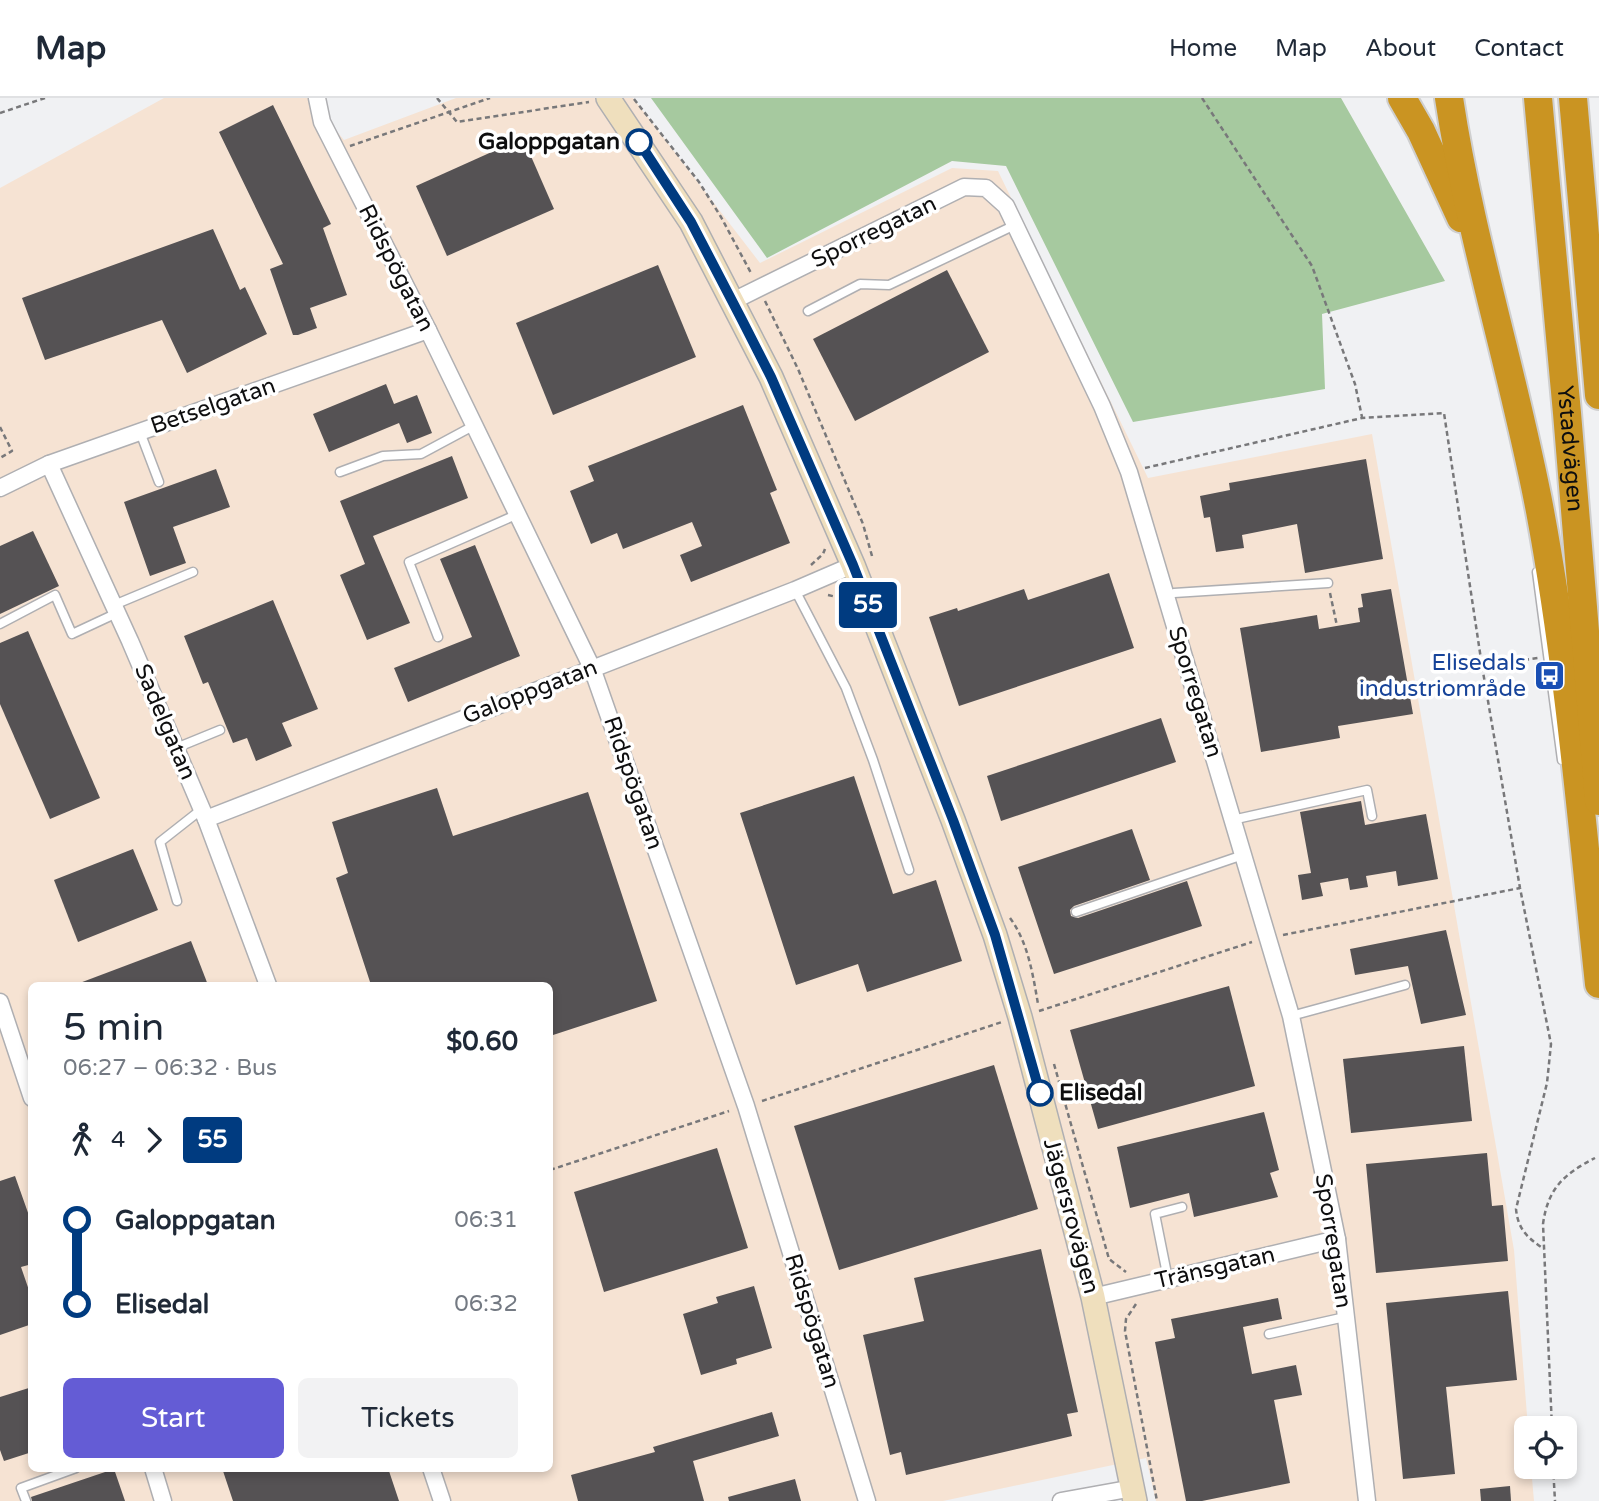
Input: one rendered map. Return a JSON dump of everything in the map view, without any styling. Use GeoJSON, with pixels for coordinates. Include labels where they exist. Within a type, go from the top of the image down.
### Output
{"type":"FeatureCollection","features":[{"type":"Feature","properties":{"kind":"highway"},"geometry":{"type":"LineString","coordinates":[[1402,98],[1459,211],[1492,304]]}},
{"type":"Feature","properties":{"kind":"highway"},"geometry":{"type":"LineString","coordinates":[[1449,98],[1492,304],[1540,512],[1576,767],[1599,984]]}},
{"type":"Feature","properties":{"kind":"highway","name":"Ystadvägen"},"geometry":{"type":"LineString","coordinates":[[1538,98],[1599,801]]}},
{"type":"Feature","properties":{"kind":"highway","name":"Ystadvägen"},"geometry":{"type":"LineString","coordinates":[[1573,98],[1599,395]]}},
{"type":"Feature","properties":{"kind":"street","name":"Ridspögatan"},"geometry":{"type":"LineString","coordinates":[[317,98],[322,122],[475,425],[592,668],[746,1106],[867,1501]]}},
{"type":"Feature","properties":{"kind":"street","name":"Jägersrovägen"},"geometry":{"type":"LineString","coordinates":[[600,100],[691,222],[771,377],[853,565],[995,935],[1029,1013],[1134,1494]]}},
{"type":"Feature","properties":{"kind":"street","name":"Sporregatan"},"geometry":{"type":"LineString","coordinates":[[733,301],[964,187],[986,188],[1006,206],[1102,405],[1129,472],[1291,1016],[1337,1239],[1367,1501]]}},
{"type":"Feature","properties":{"kind":"street","name":"Betselgatan"},"geometry":{"type":"LineString","coordinates":[[0,488],[49,464],[428,330]]}},
{"type":"Feature","properties":{"kind":"street","name":"Sadelgatan"},"geometry":{"type":"LineString","coordinates":[[49,464],[116,609],[204,814],[267,982]]}},
{"type":"Feature","properties":{"kind":"street","name":"Galoppgatan"},"geometry":{"type":"LineString","coordinates":[[204,814],[592,668],[853,565]]}},
{"type":"Feature","properties":{"kind":"street"},"geometry":{"type":"LineString","coordinates":[[0,1002],[28,1086]]}},
{"type":"Feature","properties":{"kind":"street","name":"Tränsgatan"},"geometry":{"type":"LineString","coordinates":[[1093,1297],[1337,1239]]}},
{"type":"Feature","properties":{"kind":"street"},"geometry":{"type":"LineString","coordinates":[[154,1472],[163,1501]]}},
{"type":"Feature","properties":{"kind":"street"},"geometry":{"type":"LineString","coordinates":[[432,1472],[442,1501]]}},
{"type":"Feature","properties":{"kind":"street"},"geometry":{"type":"LineString","coordinates":[[1060,1501],[1134,1494]]}},
{"type":"Feature","properties":{"kind":"lane"},"geometry":{"type":"LineString","coordinates":[[808,311],[860,284],[888,285],[1015,225]]}},
{"type":"Feature","properties":{"kind":"lane","name":"Ystadvägen"},"geometry":{"type":"LineString","coordinates":[[1521,423],[1533,524]]}},
{"type":"Feature","properties":{"kind":"lane"},"geometry":{"type":"LineString","coordinates":[[340,472],[383,456],[421,454],[475,425]]}},
{"type":"Feature","properties":{"kind":"lane"},"geometry":{"type":"LineString","coordinates":[[140,432],[159,482]]}},
{"type":"Feature","properties":{"kind":"lane"},"geometry":{"type":"LineString","coordinates":[[438,637],[408,562],[518,514]]}},
{"type":"Feature","properties":{"kind":"lane"},"geometry":{"type":"LineString","coordinates":[[1536,562],[1564,771]]}},
{"type":"Feature","properties":{"kind":"lane"},"geometry":{"type":"LineString","coordinates":[[0,624],[55,596],[72,634],[116,609],[193,572]]}},
{"type":"Feature","properties":{"kind":"lane"},"geometry":{"type":"LineString","coordinates":[[1166,597],[1174,593],[1328,583]]}},
{"type":"Feature","properties":{"kind":"lane"},"geometry":{"type":"LineString","coordinates":[[795,590],[846,688],[909,870]]}},
{"type":"Feature","properties":{"kind":"lane"},"geometry":{"type":"LineString","coordinates":[[176,748],[220,730]]}},
{"type":"Feature","properties":{"kind":"lane"},"geometry":{"type":"LineString","coordinates":[[1233,820],[1367,790],[1372,816]]}},
{"type":"Feature","properties":{"kind":"lane"},"geometry":{"type":"LineString","coordinates":[[1571,808],[1591,972],[1599,997]]}},
{"type":"Feature","properties":{"kind":"lane"},"geometry":{"type":"LineString","coordinates":[[177,901],[160,842],[204,814]]}},
{"type":"Feature","properties":{"kind":"lane"},"geometry":{"type":"LineString","coordinates":[[1076,912],[1243,855]]}},
{"type":"Feature","properties":{"kind":"lane"},"geometry":{"type":"LineString","coordinates":[[1291,1016],[1405,985]]}},
{"type":"Feature","properties":{"kind":"lane"},"geometry":{"type":"LineString","coordinates":[[1168,1279],[1155,1214],[1182,1207]]}},
{"type":"Feature","properties":{"kind":"lane"},"geometry":{"type":"LineString","coordinates":[[1269,1334],[1345,1317]]}},
{"type":"Feature","properties":{"kind":"lane"},"geometry":{"type":"LineString","coordinates":[[26,1501],[21,1488],[65,1472]]}},
{"type":"Feature","properties":{"kind":"path"},"geometry":{"type":"LineString","coordinates":[[0,113],[45,98]]}},
{"type":"Feature","properties":{"kind":"path"},"geometry":{"type":"LineString","coordinates":[[437,98],[457,122],[600,100]]}},
{"type":"Feature","properties":{"kind":"path"},"geometry":{"type":"LineString","coordinates":[[337,151],[490,98]]}},
{"type":"Feature","properties":{"kind":"path"},"geometry":{"type":"LineString","coordinates":[[1202,98],[1312,266],[1355,384],[1362,418]]}},
{"type":"Feature","properties":{"kind":"path"},"geometry":{"type":"LineString","coordinates":[[1129,472],[1362,418],[1444,413],[1482,666],[1550,1044],[1547,1083],[1516,1209],[1521,1230],[1544,1250]]}},
{"type":"Feature","properties":{"kind":"path"},"geometry":{"type":"LineString","coordinates":[[0,427],[12,451],[0,458]]}},
{"type":"Feature","properties":{"kind":"path"},"geometry":{"type":"LineString","coordinates":[[1328,583],[1337,626]]}},
{"type":"Feature","properties":{"kind":"path"},"geometry":{"type":"LineString","coordinates":[[1482,666],[1540,658]]}},
{"type":"Feature","properties":{"kind":"path"},"geometry":{"type":"LineString","coordinates":[[553,1169],[1029,1013]]}},
{"type":"Feature","properties":{"kind":"path"},"geometry":{"type":"LineString","coordinates":[[1054,1063],[1109,1259],[1129,1274],[1137,1303],[1126,1319],[1125,1331],[1157,1501]]}},
{"type":"Feature","properties":{"kind":"path"},"geometry":{"type":"LineString","coordinates":[[1551,1416],[1543,1224],[1553,1189],[1579,1166],[1595,1158]]}},
{"type":"Feature","properties":{"kind":"path"},"geometry":{"type":"LineString","coordinates":[[1554,1479],[1555,1501]]}},
{"type":"Feature","properties":{"kind":"shaded area"},"geometry":{"type":"Polygon","coordinates":[[[164,98],[309,98],[344,140],[456,98],[633,98],[760,263],[952,168],[998,171],[1148,478],[1372,434],[1514,1250],[1527,1416],[1514,1416],[1514,1479],[1532,1479],[1534,1501],[1156,1501],[1146,1458],[943,1501],[0,1501],[0,188],[164,98]]]}},
{"type":"Feature","properties":{"kind":"green space"},"geometry":{"type":"Polygon","coordinates":[[[651,98],[1341,98],[1445,281],[1322,314],[1325,389],[1133,422],[1006,166],[952,161],[767,258],[651,98]]]}},
{"type":"Feature","properties":{"kind":"building"},"geometry":{"type":"Polygon","coordinates":[[[273,105],[331,224],[323,228],[347,295],[310,308],[317,328],[298,335],[293,335],[270,269],[283,264],[219,132],[273,105]]]}},
{"type":"Feature","properties":{"kind":"building"},"geometry":{"type":"Polygon","coordinates":[[[523,138],[554,209],[447,256],[416,186],[523,138]]]}},
{"type":"Feature","properties":{"kind":"building"},"geometry":{"type":"Polygon","coordinates":[[[213,229],[240,290],[245,287],[267,334],[187,373],[162,320],[45,360],[22,298],[213,229]]]}},
{"type":"Feature","properties":{"kind":"building"},"geometry":{"type":"Polygon","coordinates":[[[658,265],[696,357],[553,415],[516,323],[658,265]]]}},
{"type":"Feature","properties":{"kind":"building"},"geometry":{"type":"Polygon","coordinates":[[[947,270],[989,352],[855,421],[813,339],[947,270]]]}},
{"type":"Feature","properties":{"kind":"building"},"geometry":{"type":"Polygon","coordinates":[[[386,384],[394,404],[417,395],[432,433],[407,443],[399,423],[329,452],[313,414],[386,384]]]}},
{"type":"Feature","properties":{"kind":"building"},"geometry":{"type":"Polygon","coordinates":[[[743,405],[777,490],[770,493],[790,543],[691,582],[680,555],[702,546],[692,522],[623,549],[617,533],[591,544],[570,491],[594,481],[588,466],[743,405]]]}},
{"type":"Feature","properties":{"kind":"building"},"geometry":{"type":"Polygon","coordinates":[[[452,456],[468,498],[373,536],[410,623],[367,640],[340,575],[365,564],[340,501],[452,456]]]}},
{"type":"Feature","properties":{"kind":"building"},"geometry":{"type":"Polygon","coordinates":[[[1366,459],[1383,559],[1305,573],[1297,524],[1242,535],[1244,548],[1216,552],[1210,517],[1204,518],[1200,496],[1230,490],[1229,483],[1366,459]]]}},
{"type":"Feature","properties":{"kind":"building"},"geometry":{"type":"Polygon","coordinates":[[[216,469],[230,507],[173,527],[186,563],[150,576],[124,502],[216,469]]]}},
{"type":"Feature","properties":{"kind":"building"},"geometry":{"type":"Polygon","coordinates":[[[33,531],[59,586],[0,614],[0,546],[33,531]]]}},
{"type":"Feature","properties":{"kind":"building"},"geometry":{"type":"Polygon","coordinates":[[[475,545],[520,656],[408,702],[394,668],[472,637],[440,559],[475,545]]]}},
{"type":"Feature","properties":{"kind":"building"},"geometry":{"type":"Polygon","coordinates":[[[1109,573],[1134,648],[959,706],[929,617],[957,608],[958,611],[1024,589],[1028,600],[1109,573]]]}},
{"type":"Feature","properties":{"kind":"building"},"geometry":{"type":"Polygon","coordinates":[[[1391,589],[1413,714],[1338,726],[1340,738],[1261,752],[1240,628],[1317,615],[1319,629],[1360,622],[1358,608],[1363,607],[1361,594],[1391,589]]]}},
{"type":"Feature","properties":{"kind":"building"},"geometry":{"type":"Polygon","coordinates":[[[273,600],[318,709],[282,723],[292,746],[256,761],[247,738],[233,743],[208,682],[203,684],[184,636],[273,600]]]}},
{"type":"Feature","properties":{"kind":"building"},"geometry":{"type":"Polygon","coordinates":[[[28,631],[100,798],[50,819],[0,704],[0,643],[28,631]]]}},
{"type":"Feature","properties":{"kind":"building"},"geometry":{"type":"Polygon","coordinates":[[[1161,718],[1176,762],[1001,821],[987,776],[1161,718]]]}},
{"type":"Feature","properties":{"kind":"building"},"geometry":{"type":"Polygon","coordinates":[[[854,776],[893,894],[936,880],[962,961],[867,992],[858,964],[796,985],[740,813],[854,776]]]}},
{"type":"Feature","properties":{"kind":"building"},"geometry":{"type":"Polygon","coordinates":[[[437,788],[453,836],[588,792],[657,1001],[553,1035],[553,982],[370,982],[336,878],[348,873],[332,822],[437,788]]]}},
{"type":"Feature","properties":{"kind":"building"},"geometry":{"type":"Polygon","coordinates":[[[1361,801],[1365,825],[1426,814],[1438,879],[1398,886],[1396,871],[1366,876],[1368,887],[1350,890],[1348,878],[1320,883],[1323,896],[1302,900],[1298,875],[1311,873],[1300,812],[1361,801]]]}},
{"type":"Feature","properties":{"kind":"building"},"geometry":{"type":"Polygon","coordinates":[[[1132,829],[1150,880],[1074,906],[1070,910],[1071,916],[1078,918],[1187,881],[1202,926],[1054,974],[1018,867],[1132,829]]]}},
{"type":"Feature","properties":{"kind":"building"},"geometry":{"type":"Polygon","coordinates":[[[133,849],[158,910],[78,942],[54,880],[133,849]]]}},
{"type":"Feature","properties":{"kind":"building"},"geometry":{"type":"Polygon","coordinates":[[[1446,930],[1466,1015],[1421,1024],[1408,966],[1355,975],[1350,949],[1446,930]]]}},
{"type":"Feature","properties":{"kind":"building"},"geometry":{"type":"Polygon","coordinates":[[[191,941],[207,982],[82,982],[191,941]]]}},
{"type":"Feature","properties":{"kind":"building"},"geometry":{"type":"Polygon","coordinates":[[[1229,986],[1255,1086],[1098,1129],[1070,1030],[1229,986]]]}},
{"type":"Feature","properties":{"kind":"building"},"geometry":{"type":"Polygon","coordinates":[[[1464,1046],[1472,1121],[1351,1133],[1343,1059],[1464,1046]]]}},
{"type":"Feature","properties":{"kind":"building"},"geometry":{"type":"Polygon","coordinates":[[[994,1065],[1038,1209],[839,1270],[794,1126],[994,1065]]]}},
{"type":"Feature","properties":{"kind":"building"},"geometry":{"type":"Polygon","coordinates":[[[1264,1112],[1279,1170],[1270,1173],[1278,1197],[1194,1217],[1189,1193],[1130,1208],[1117,1147],[1264,1112]]]}},
{"type":"Feature","properties":{"kind":"building"},"geometry":{"type":"Polygon","coordinates":[[[717,1148],[748,1248],[604,1292],[574,1192],[717,1148]]]}},
{"type":"Feature","properties":{"kind":"building"},"geometry":{"type":"Polygon","coordinates":[[[1487,1153],[1492,1206],[1503,1205],[1508,1261],[1376,1273],[1366,1164],[1487,1153]]]}},
{"type":"Feature","properties":{"kind":"building"},"geometry":{"type":"Polygon","coordinates":[[[15,1176],[28,1213],[28,1265],[21,1267],[28,1287],[28,1325],[0,1335],[0,1181],[15,1176]]]}},
{"type":"Feature","properties":{"kind":"building"},"geometry":{"type":"Polygon","coordinates":[[[1041,1249],[1078,1412],[1067,1414],[1072,1436],[906,1475],[901,1452],[890,1455],[863,1335],[924,1321],[914,1278],[1041,1249]]]}},
{"type":"Feature","properties":{"kind":"building"},"geometry":{"type":"Polygon","coordinates":[[[754,1286],[772,1348],[736,1359],[737,1364],[701,1375],[683,1314],[718,1303],[716,1297],[754,1286]]]}},
{"type":"Feature","properties":{"kind":"building"},"geometry":{"type":"Polygon","coordinates":[[[1508,1291],[1517,1380],[1446,1387],[1455,1474],[1403,1479],[1386,1303],[1508,1291]]]}},
{"type":"Feature","properties":{"kind":"building"},"geometry":{"type":"Polygon","coordinates":[[[1278,1298],[1282,1319],[1243,1327],[1252,1374],[1296,1365],[1302,1395],[1274,1400],[1290,1483],[1202,1501],[1186,1501],[1155,1342],[1175,1338],[1171,1319],[1278,1298]]]}},
{"type":"Feature","properties":{"kind":"building"},"geometry":{"type":"Polygon","coordinates":[[[28,1388],[28,1453],[4,1461],[0,1450],[0,1397],[28,1388]]]}},
{"type":"Feature","properties":{"kind":"building"},"geometry":{"type":"Polygon","coordinates":[[[772,1412],[779,1436],[693,1461],[704,1501],[578,1501],[571,1475],[655,1452],[653,1447],[772,1412]]]}},
{"type":"Feature","properties":{"kind":"building"},"geometry":{"type":"Polygon","coordinates":[[[105,1472],[115,1472],[125,1501],[32,1501],[31,1497],[105,1472]]]}},
{"type":"Feature","properties":{"kind":"building"},"geometry":{"type":"Polygon","coordinates":[[[223,1472],[389,1472],[399,1501],[233,1501],[223,1472]]]}},
{"type":"Feature","properties":{"kind":"building"},"geometry":{"type":"Polygon","coordinates":[[[795,1479],[801,1501],[729,1501],[728,1497],[795,1479]]]}},
{"type":"Feature","properties":{"kind":"building"},"geometry":{"type":"Polygon","coordinates":[[[1510,1486],[1511,1501],[1481,1501],[1480,1489],[1510,1486]]]}},
{"type":"Feature","properties":{"kind":"bus line","name":"55"},"geometry":{"type":"LineString","coordinates":[[639,142],[691,222],[771,377],[853,565],[995,935],[1040,1093]]}},
{"type":"Feature","properties":{"kind":"place","name":"Galoppgatan"},"geometry":{"type":"Point","coordinates":[639,142]}},
{"type":"Feature","properties":{"kind":"place","name":"Elisedals industriområde"},"geometry":{"type":"Point","coordinates":[1549,676]}},
{"type":"Feature","properties":{"kind":"place","name":"Elisedal"},"geometry":{"type":"Point","coordinates":[1040,1093]}}]}
